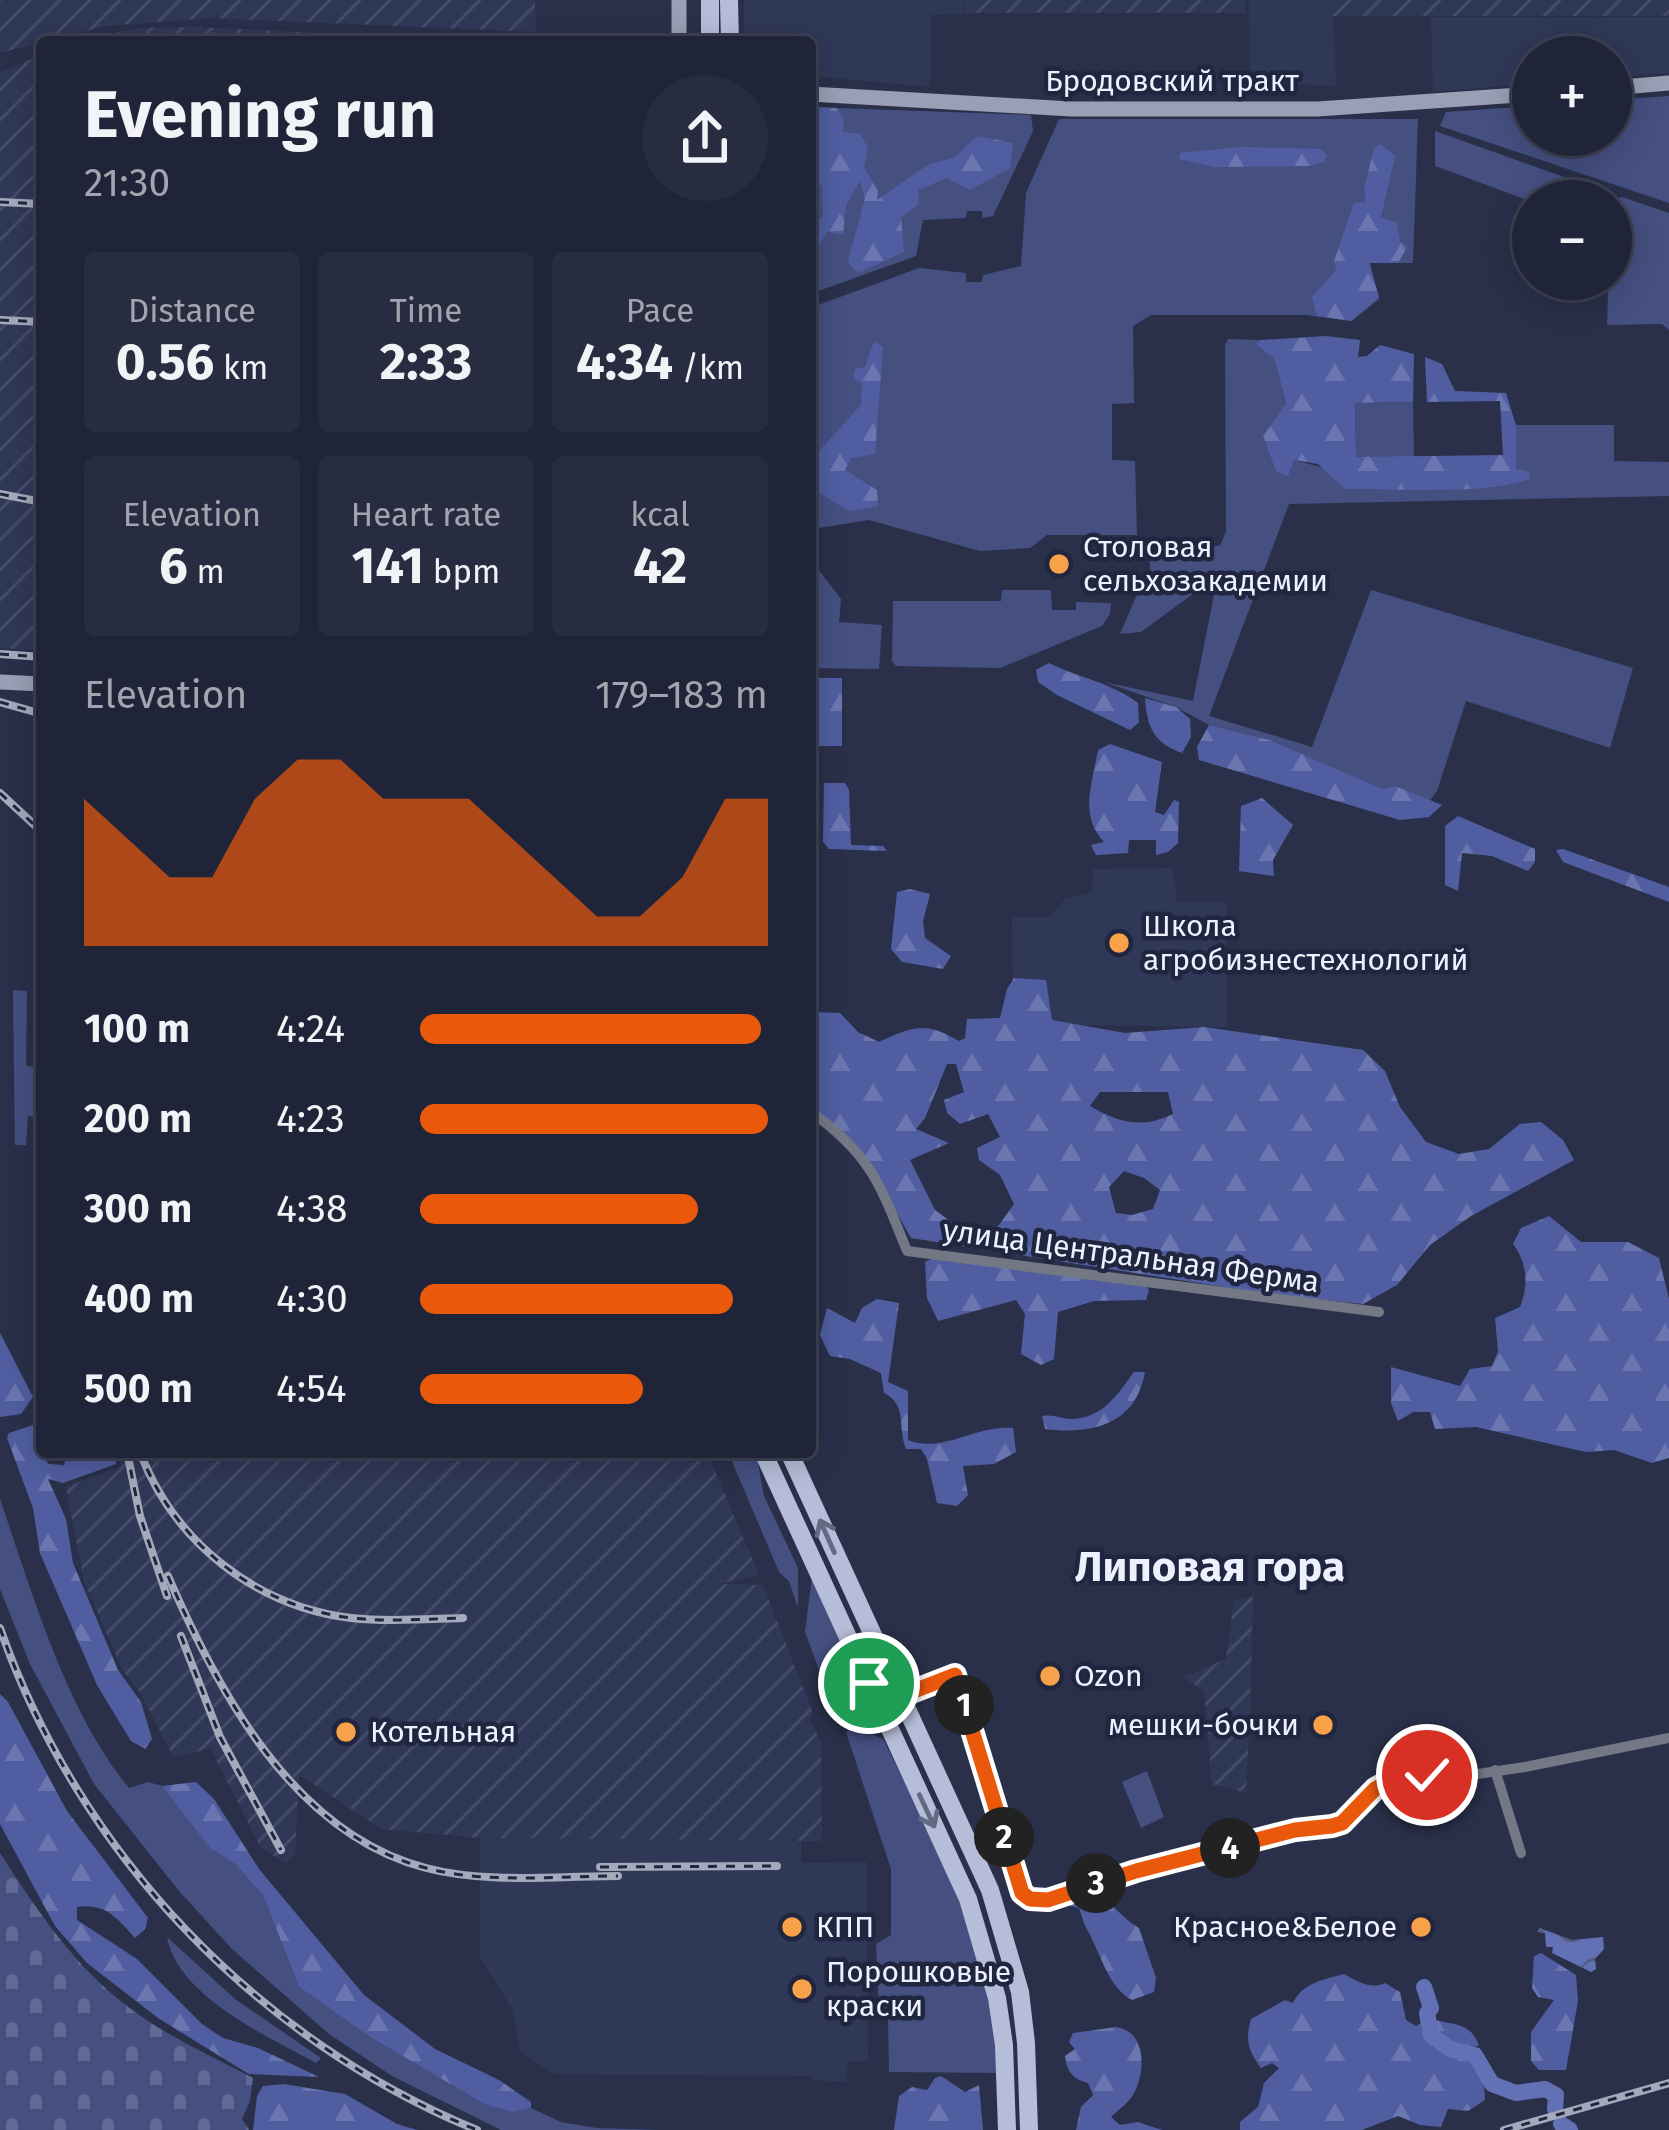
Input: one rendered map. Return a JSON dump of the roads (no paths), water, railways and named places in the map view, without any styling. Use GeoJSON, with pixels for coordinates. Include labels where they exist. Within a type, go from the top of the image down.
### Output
{"type":"FeatureCollection","features":[{"type":"Feature","properties":{"kind":"main road"},"geometry":{"type":"LineString","coordinates":[[710,0],[710,36]]}},
{"type":"Feature","properties":{"kind":"main road"},"geometry":{"type":"LineString","coordinates":[[730,0],[730,36]]}},
{"type":"Feature","properties":{"kind":"main road"},"geometry":{"type":"LineString","coordinates":[[766,1458],[968,1899],[1004,2044],[1007,2130]]}},
{"type":"Feature","properties":{"kind":"main road"},"geometry":{"type":"LineString","coordinates":[[792,1458],[963,1829],[1007,1941],[1026,2043],[1029,2130]]}},
{"type":"Feature","properties":{"kind":"street"},"geometry":{"type":"LineString","coordinates":[[679,0],[679,36]]}},
{"type":"Feature","properties":{"kind":"street"},"geometry":{"type":"LineString","coordinates":[[1632,86],[1669,83]]}},
{"type":"Feature","properties":{"kind":"street","name":"Бродовский тракт"},"geometry":{"type":"LineString","coordinates":[[816,94],[1072,110],[1318,109],[1512,95]]}},
{"type":"Feature","properties":{"kind":"street"},"geometry":{"type":"LineString","coordinates":[[0,682],[36,684]]}},
{"type":"Feature","properties":{"kind":"street","name":"улица Центральная Ферма"},"geometry":{"type":"LineString","coordinates":[[816,1116],[866,1160],[907,1251],[1379,1312]]}},
{"type":"Feature","properties":{"kind":"street"},"geometry":{"type":"LineString","coordinates":[[878,1705],[955,1675],[1022,1893],[1038,1900],[1295,1830],[1342,1823],[1375,1789],[1391,1780],[1415,1774],[1444,1779],[1669,1738]]}},
{"type":"Feature","properties":{"kind":"street"},"geometry":{"type":"LineString","coordinates":[[1496,1770],[1522,1853]]}},
{"type":"Feature","properties":{"kind":"water"},"geometry":{"type":"Polygon","coordinates":[[[1540,1928],[1572,1940],[1603,1937],[1596,1969],[1591,1972],[1552,1953],[1553,1947],[1546,1947],[1545,1933],[1537,1932],[1540,1928]]]}},
{"type":"Feature","properties":{"kind":"waterway"},"geometry":{"type":"LineString","coordinates":[[1424,1987],[1431,2008],[1427,2013],[1431,2035],[1450,2049],[1475,2055],[1492,2084],[1516,2093],[1545,2089],[1556,2095],[1555,2109]]}},
{"type":"Feature","properties":{"kind":"waterway"},"geometry":{"type":"LineString","coordinates":[[1561,2124],[1570,2130]]}},
{"type":"Feature","properties":{"kind":"railway"},"geometry":{"type":"LineString","coordinates":[[0,202],[36,204]]}},
{"type":"Feature","properties":{"kind":"railway"},"geometry":{"type":"LineString","coordinates":[[0,320],[36,322]]}},
{"type":"Feature","properties":{"kind":"railway"},"geometry":{"type":"LineString","coordinates":[[0,494],[36,501]]}},
{"type":"Feature","properties":{"kind":"railway"},"geometry":{"type":"LineString","coordinates":[[0,654],[36,657]]}},
{"type":"Feature","properties":{"kind":"railway"},"geometry":{"type":"LineString","coordinates":[[0,702],[36,712]]}},
{"type":"Feature","properties":{"kind":"railway"},"geometry":{"type":"LineString","coordinates":[[0,793],[36,826]]}},
{"type":"Feature","properties":{"kind":"railway"},"geometry":{"type":"LineString","coordinates":[[128,1458],[140,1516],[167,1596]]}},
{"type":"Feature","properties":{"kind":"railway"},"geometry":{"type":"LineString","coordinates":[[143,1458],[174,1514],[196,1541],[251,1584],[282,1600],[351,1618],[463,1618]]}},
{"type":"Feature","properties":{"kind":"railway"},"geometry":{"type":"LineString","coordinates":[[168,1576],[211,1666],[266,1753],[337,1824],[379,1850],[449,1873],[497,1878],[618,1876]]}},
{"type":"Feature","properties":{"kind":"railway"},"geometry":{"type":"LineString","coordinates":[[0,1628],[34,1710],[76,1788],[127,1862],[185,1929],[250,1991],[321,2045],[397,2092],[477,2130]]}},
{"type":"Feature","properties":{"kind":"railway"},"geometry":{"type":"LineString","coordinates":[[181,1636],[220,1737],[281,1850]]}},
{"type":"Feature","properties":{"kind":"railway"},"geometry":{"type":"LineString","coordinates":[[600,1867],[777,1866]]}},
{"type":"Feature","properties":{"kind":"railway"},"geometry":{"type":"LineString","coordinates":[[1504,2130],[1669,2083]]}},
{"type":"Feature","properties":{"kind":"place","name":"Столовая сельхозакадемии"},"geometry":{"type":"Point","coordinates":[1059,564]}},
{"type":"Feature","properties":{"kind":"place","name":"Школа агробизнестехнологий"},"geometry":{"type":"Point","coordinates":[1119,943]}},
{"type":"Feature","properties":{"kind":"place","name":"Ozon"},"geometry":{"type":"Point","coordinates":[1050,1676]}},
{"type":"Feature","properties":{"kind":"place","name":"мешки-бочки"},"geometry":{"type":"Point","coordinates":[1323,1725]}},
{"type":"Feature","properties":{"kind":"place","name":"Котельная"},"geometry":{"type":"Point","coordinates":[346,1732]}},
{"type":"Feature","properties":{"kind":"place","name":"КПП"},"geometry":{"type":"Point","coordinates":[792,1927]}},
{"type":"Feature","properties":{"kind":"place","name":"Красное&Белое"},"geometry":{"type":"Point","coordinates":[1421,1927]}},
{"type":"Feature","properties":{"kind":"place","name":"Порошковые краски"},"geometry":{"type":"Point","coordinates":[802,1989]}},
{"type":"Feature","properties":{"kind":"district","name":"Липовая гора"},"geometry":{"type":"Point","coordinates":[1210,1566]}}]}
